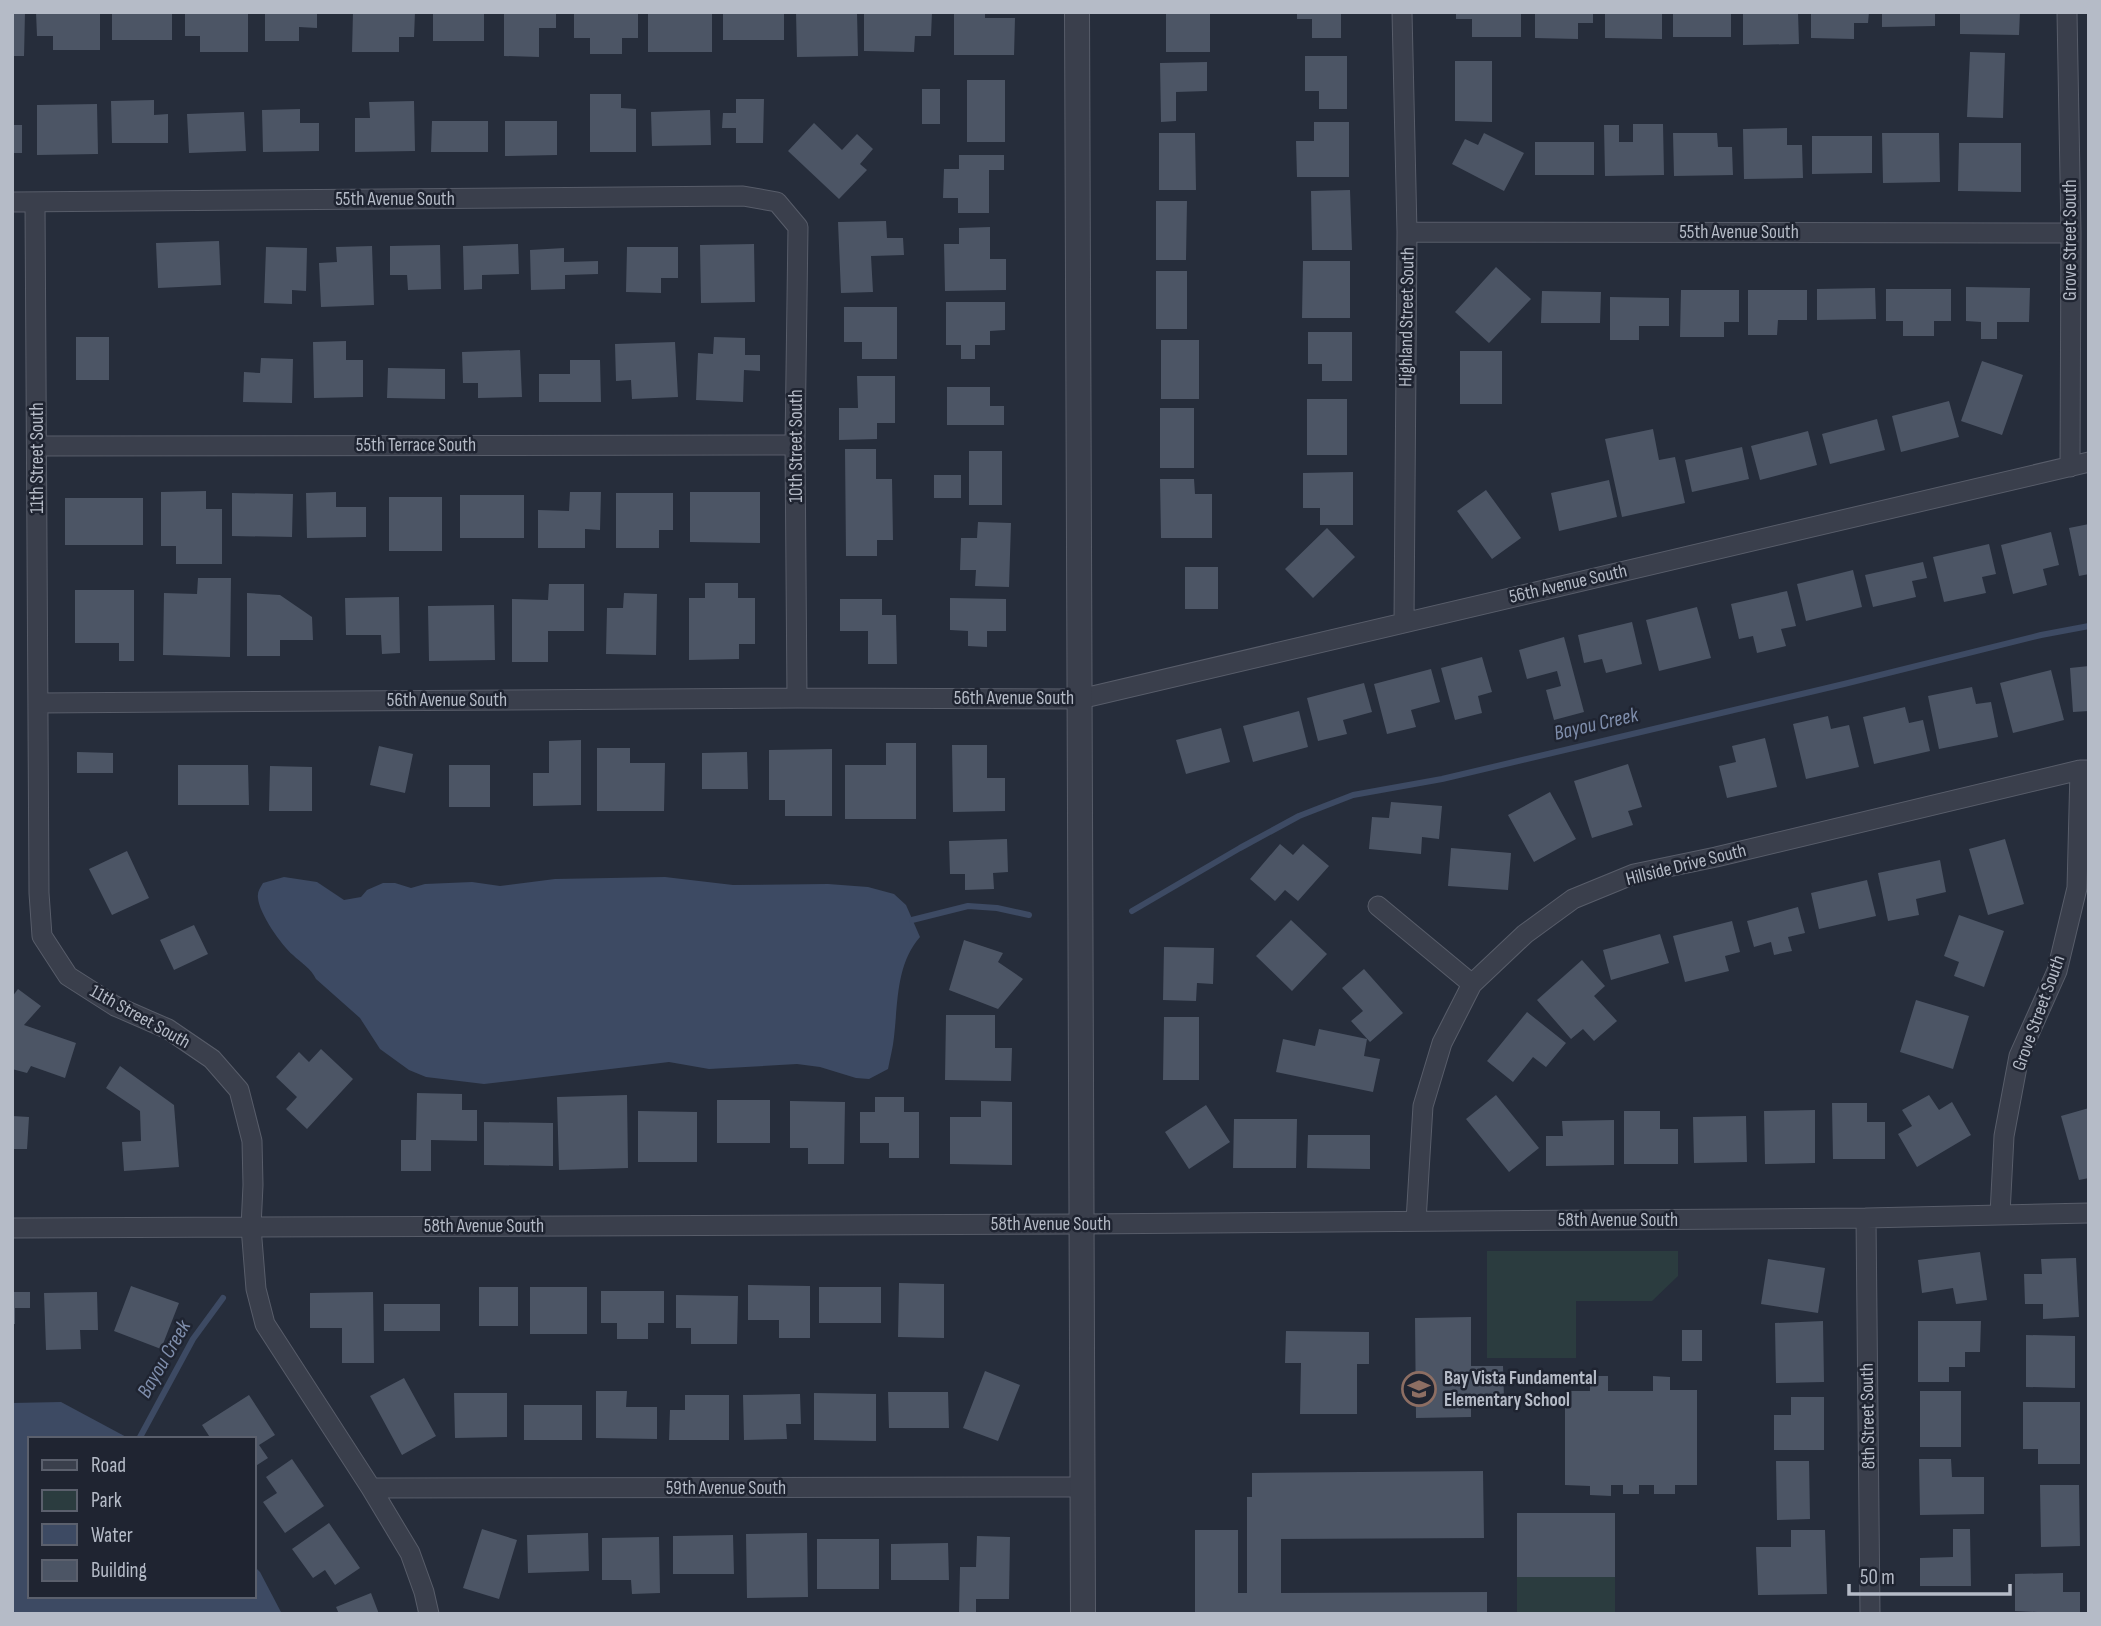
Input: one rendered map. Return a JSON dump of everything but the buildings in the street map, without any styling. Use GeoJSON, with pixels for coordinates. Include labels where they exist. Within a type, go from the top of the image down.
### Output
{"type":"FeatureCollection","features":[{"type":"Feature","properties":{"kind":"street"},"geometry":{"type":"LineString","coordinates":[[1077,12],[1083,1614]]}},
{"type":"Feature","properties":{"kind":"street","name":"Highland Street South"},"geometry":{"type":"LineString","coordinates":[[1402,12],[1408,232],[1404,622]]}},
{"type":"Feature","properties":{"kind":"street","name":"Grove Street South"},"geometry":{"type":"LineString","coordinates":[[2067,12],[2071,233],[2080,465]]}},
{"type":"Feature","properties":{"kind":"street","name":"55th Avenue South"},"geometry":{"type":"LineString","coordinates":[[12,202],[743,196],[777,202]]}},
{"type":"Feature","properties":{"kind":"street","name":"11th Street South"},"geometry":{"type":"LineString","coordinates":[[35,202],[39,893],[42,936],[68,976],[115,1006],[168,1029],[212,1059],[239,1090],[252,1141],[251,1227],[256,1289],[265,1324],[410,1553],[429,1614]]}},
{"type":"Feature","properties":{"kind":"street","name":"10th Street South"},"geometry":{"type":"LineString","coordinates":[[777,202],[798,227],[795,444],[797,698]]}},
{"type":"Feature","properties":{"kind":"street","name":"55th Avenue South"},"geometry":{"type":"LineString","coordinates":[[1408,232],[2071,233]]}},
{"type":"Feature","properties":{"kind":"street","name":"55th Terrace South"},"geometry":{"type":"LineString","coordinates":[[37,446],[795,444]]}},
{"type":"Feature","properties":{"kind":"street","name":"56th Avenue South"},"geometry":{"type":"LineString","coordinates":[[38,703],[1080,699],[2080,465]]}},
{"type":"Feature","properties":{"kind":"street","name":"Grove Street South"},"geometry":{"type":"LineString","coordinates":[[2000,1214],[2004,1136],[2019,1056],[2057,971],[2077,888],[2084,770]]}},
{"type":"Feature","properties":{"kind":"street","name":"Hillside Drive South"},"geometry":{"type":"LineString","coordinates":[[1416,1221],[1423,1106],[1442,1043],[1472,984],[1525,934],[1573,899],[1634,874],[2084,770]]}},
{"type":"Feature","properties":{"kind":"street"},"geometry":{"type":"LineString","coordinates":[[1378,906],[1472,984]]}},
{"type":"Feature","properties":{"kind":"street","name":"58th Avenue South"},"geometry":{"type":"LineString","coordinates":[[12,1228],[1081,1224],[1866,1218],[2089,1213]]}},
{"type":"Feature","properties":{"kind":"street","name":"8th Street South"},"geometry":{"type":"LineString","coordinates":[[1866,1218],[1870,1614]]}},
{"type":"Feature","properties":{"kind":"street","name":"59th Avenue South"},"geometry":{"type":"LineString","coordinates":[[371,1488],[1082,1487]]}},
{"type":"Feature","properties":{"kind":"green space"},"geometry":{"type":"Polygon","coordinates":[[[1487,1251],[1678,1251],[1678,1276],[1652,1301],[1576,1301],[1576,1358],[1487,1358],[1487,1251]]]}},
{"type":"Feature","properties":{"kind":"green space"},"geometry":{"type":"Polygon","coordinates":[[[1517,1577],[1615,1577],[1615,1614],[1517,1614],[1517,1577]]]}},
{"type":"Feature","properties":{"kind":"water"},"geometry":{"type":"Polygon","coordinates":[[[284,877],[317,882],[344,900],[361,897],[367,890],[383,883],[395,883],[411,888],[425,884],[472,882],[500,886],[555,879],[665,877],[733,885],[828,884],[868,887],[894,894],[906,905],[920,937],[906,959],[902,972],[888,1069],[869,1079],[797,1064],[709,1069],[669,1062],[484,1084],[426,1077],[409,1070],[380,1049],[360,1018],[288,950],[266,920],[259,904],[259,890],[263,883],[284,877]]]}},
{"type":"Feature","properties":{"kind":"water"},"geometry":{"type":"Polygon","coordinates":[[[61,1402],[126,1437],[28,1437],[28,1598],[256,1598],[256,1568],[282,1614],[12,1614],[12,1403],[61,1402]]]}},
{"type":"Feature","properties":{"kind":"waterway","name":"Bayou Creek"},"geometry":{"type":"LineString","coordinates":[[1132,911],[1299,816],[1353,795],[1442,779],[2041,635],[2089,626]]}},
{"type":"Feature","properties":{"kind":"waterway","name":"Bayou Creek"},"geometry":{"type":"LineString","coordinates":[[912,920],[968,906],[997,908],[1029,915]]}},
{"type":"Feature","properties":{"kind":"waterway","name":"Bayou Creek"},"geometry":{"type":"LineString","coordinates":[[140,1437],[193,1339],[223,1298]]}},
{"type":"Feature","properties":{"kind":"place","name":"Bay Vista Fundamental Elementary School"},"geometry":{"type":"Point","coordinates":[1419,1389]}}]}
